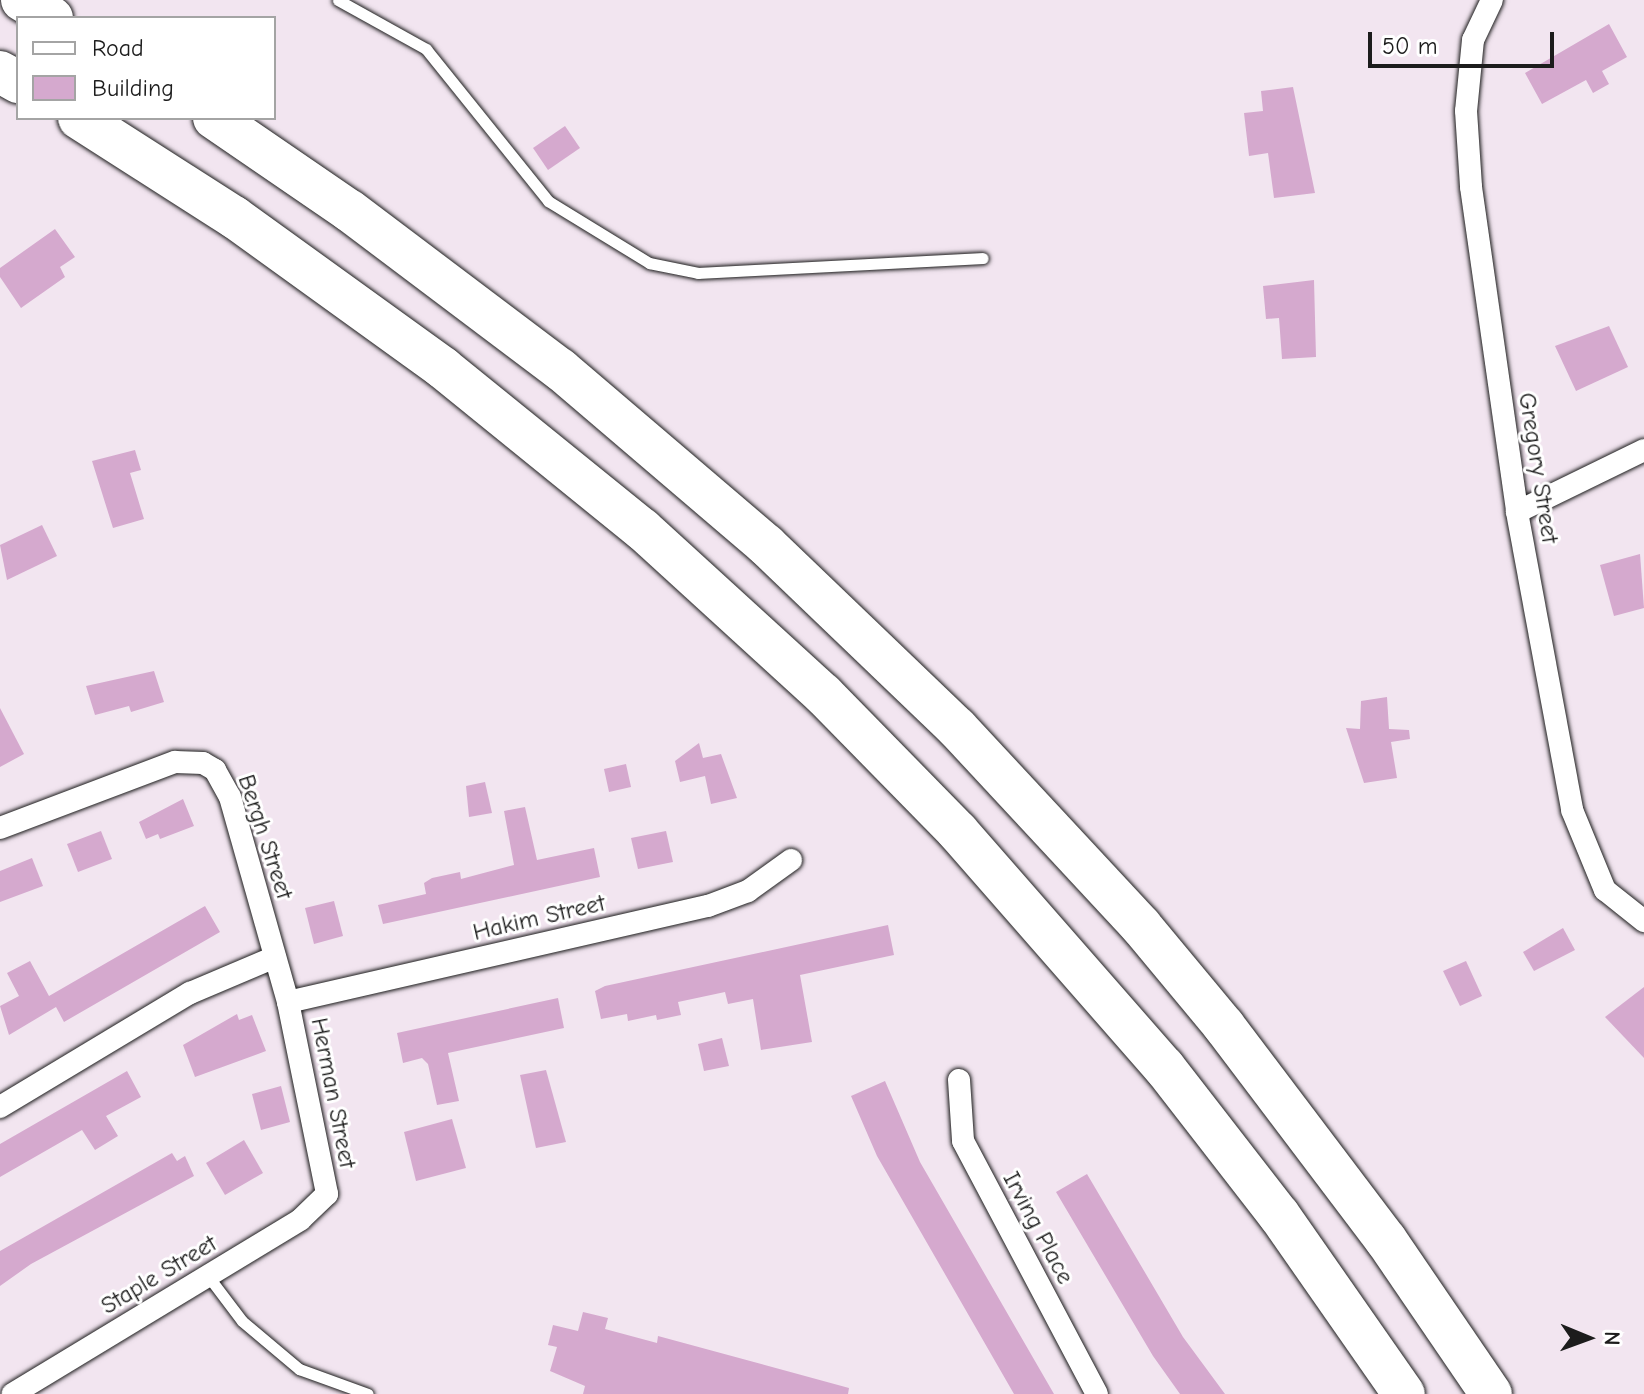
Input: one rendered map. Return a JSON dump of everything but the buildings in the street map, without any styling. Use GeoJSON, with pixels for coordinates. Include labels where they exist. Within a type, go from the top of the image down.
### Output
{"type":"FeatureCollection","features":[{"type":"Feature","properties":{"kind":"highway"},"geometry":{"type":"LineString","coordinates":[[22,0],[49,16]]}},
{"type":"Feature","properties":{"kind":"highway"},"geometry":{"type":"LineString","coordinates":[[82,120],[258,234],[443,368],[642,529],[823,694],[958,832],[1156,1057],[1279,1215],[1404,1394]]}},
{"type":"Feature","properties":{"kind":"highway"},"geometry":{"type":"LineString","coordinates":[[217,120],[350,211],[560,369],[743,525],[914,685],[1076,854],[1224,1026],[1386,1240],[1491,1394]]}},
{"type":"Feature","properties":{"kind":"street","name":"Gregory Street"},"geometry":{"type":"LineString","coordinates":[[1492,0],[1473,40],[1466,111],[1471,187],[1517,512],[1572,810],[1605,890],[1644,921]]}},
{"type":"Feature","properties":{"kind":"street"},"geometry":{"type":"LineString","coordinates":[[1517,512],[1644,450]]}},
{"type":"Feature","properties":{"kind":"street","name":"Bergh Street"},"geometry":{"type":"LineString","coordinates":[[0,828],[160,767],[203,763],[215,770],[230,797],[288,1002]]}},
{"type":"Feature","properties":{"kind":"street","name":"Hakim Street"},"geometry":{"type":"LineString","coordinates":[[288,1002],[708,906],[748,891],[791,860]]}},
{"type":"Feature","properties":{"kind":"street"},"geometry":{"type":"LineString","coordinates":[[0,1107],[190,993],[275,957]]}},
{"type":"Feature","properties":{"kind":"street","name":"Herman Street"},"geometry":{"type":"LineString","coordinates":[[288,1002],[327,1194]]}},
{"type":"Feature","properties":{"kind":"street","name":"Irving Place"},"geometry":{"type":"LineString","coordinates":[[959,1080],[963,1141],[1097,1394]]}},
{"type":"Feature","properties":{"kind":"street","name":"Staple Street"},"geometry":{"type":"LineString","coordinates":[[13,1394],[300,1220],[327,1194]]}},
{"type":"Feature","properties":{"kind":"lane"},"geometry":{"type":"LineString","coordinates":[[338,0],[426,49],[548,201],[649,263],[698,273],[983,258]]}},
{"type":"Feature","properties":{"kind":"lane"},"geometry":{"type":"LineString","coordinates":[[208,1276],[242,1321],[299,1369],[368,1394]]}}]}
